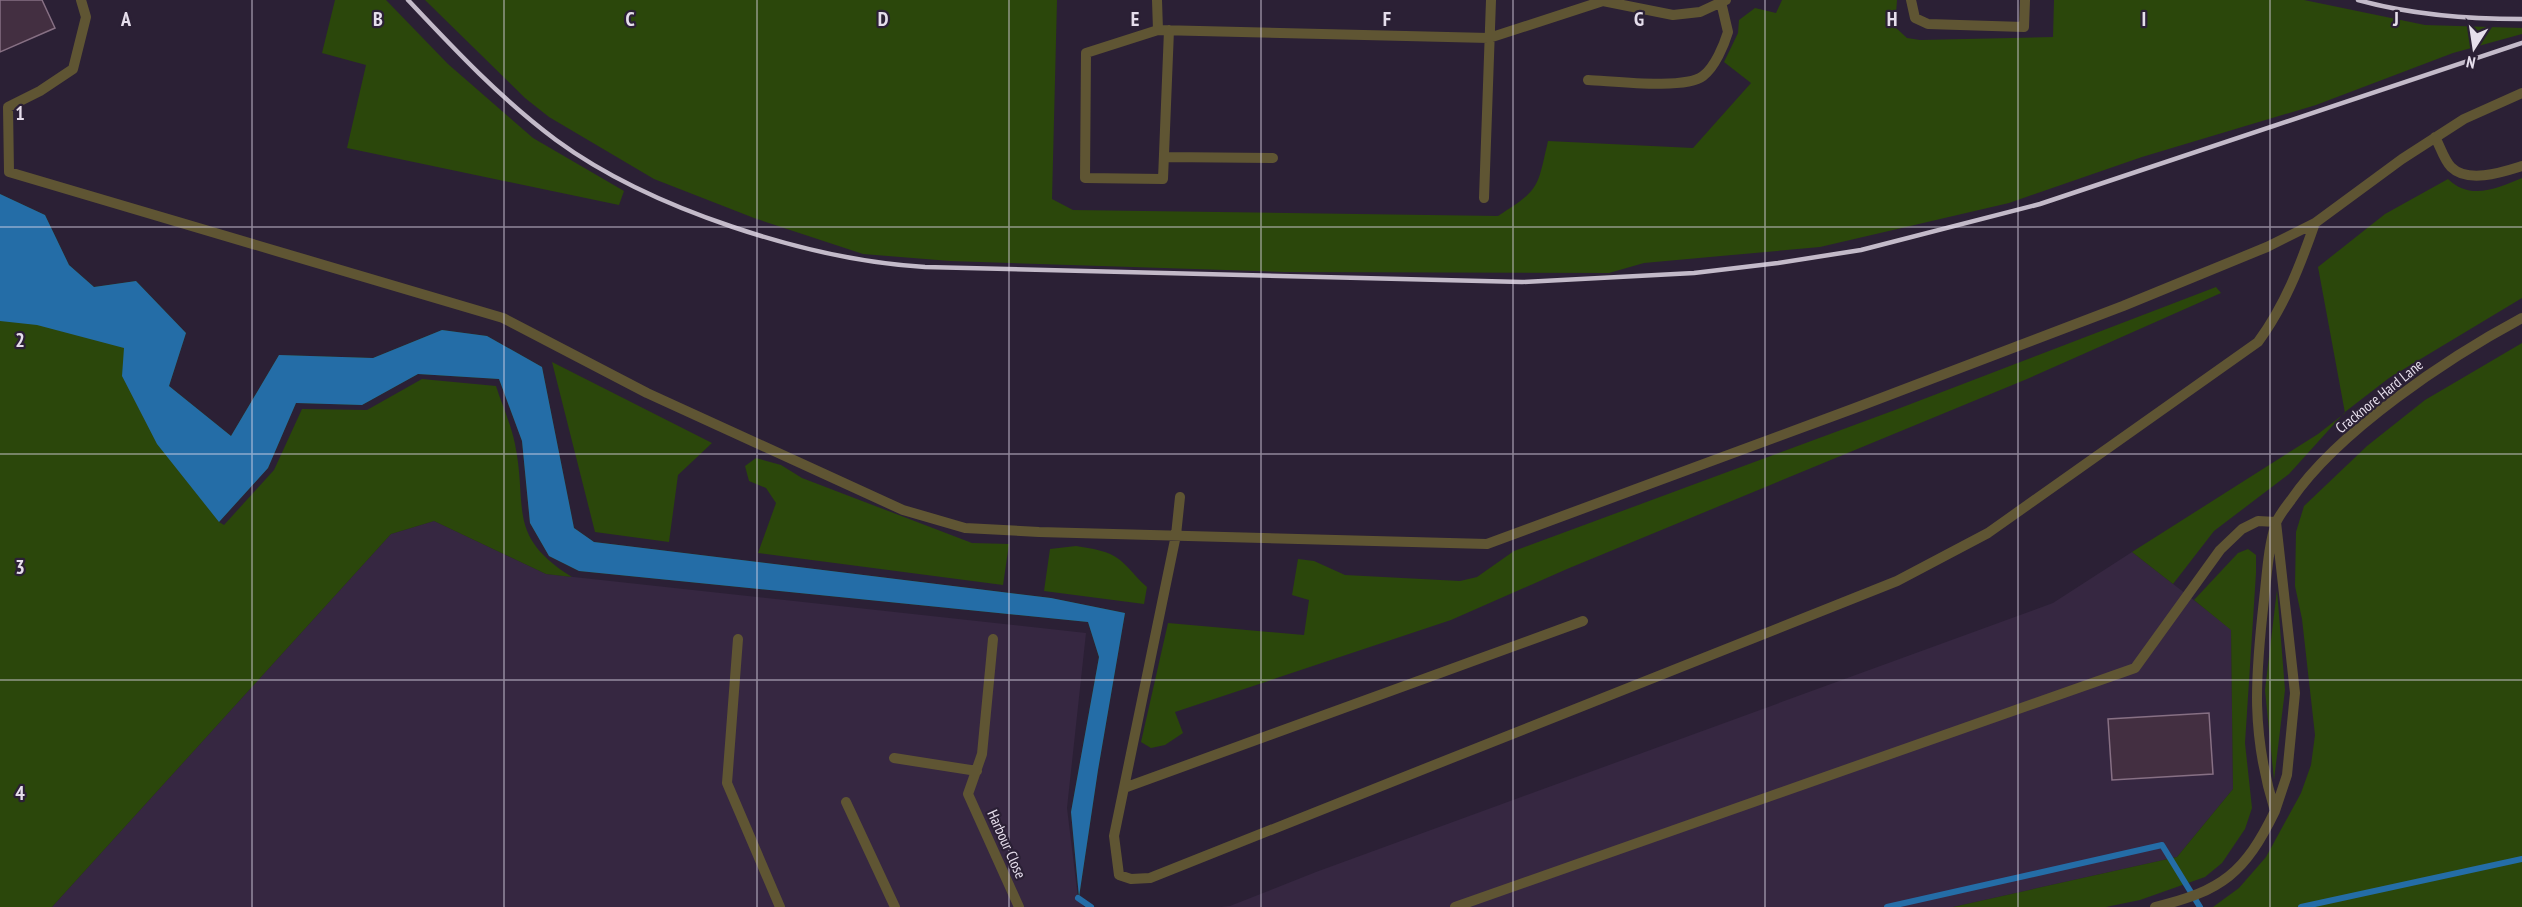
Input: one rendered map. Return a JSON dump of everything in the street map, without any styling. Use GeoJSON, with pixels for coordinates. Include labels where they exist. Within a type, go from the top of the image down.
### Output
{"type":"FeatureCollection","features":[{"type":"Feature","properties":{"kind":"lane"},"geometry":{"type":"LineString","coordinates":[[81,0],[86,17],[73,69],[40,91],[8,107],[5,171],[503,318],[646,393],[903,510],[965,528],[1487,544],[2112,310],[2267,247],[2315,223],[2464,118],[2522,93]]}},
{"type":"Feature","properties":{"kind":"lane"},"geometry":{"type":"LineString","coordinates":[[1157,0],[1163,30],[1163,179],[1085,178],[1086,53],[1163,30],[1489,38],[1603,1],[1673,15],[1700,12],[1724,1],[1728,32],[1722,47],[1705,74],[1697,80],[1673,82],[1588,80]]}},
{"type":"Feature","properties":{"kind":"lane"},"geometry":{"type":"LineString","coordinates":[[1484,198],[1491,0]]}},
{"type":"Feature","properties":{"kind":"lane"},"geometry":{"type":"LineString","coordinates":[[1911,0],[1915,18],[1928,24],[2024,27],[2025,0]]}},
{"type":"Feature","properties":{"kind":"lane"},"geometry":{"type":"LineString","coordinates":[[2435,137],[2452,168],[2469,175],[2489,175],[2522,166]]}},
{"type":"Feature","properties":{"kind":"lane"},"geometry":{"type":"LineString","coordinates":[[1164,157],[1273,159]]}},
{"type":"Feature","properties":{"kind":"lane"},"geometry":{"type":"LineString","coordinates":[[1180,497],[1176,535],[1114,836],[1115,863],[1119,875],[1131,879],[1150,878],[1897,581],[1988,533],[2258,342],[2279,314],[2315,223]]}},
{"type":"Feature","properties":{"kind":"lane","name":"Cracknore Hard Lane"},"geometry":{"type":"LineString","coordinates":[[2275,811],[2262,770],[2255,707],[2259,639],[2276,522],[2315,470],[2359,430],[2464,350],[2522,318]]}},
{"type":"Feature","properties":{"kind":"lane"},"geometry":{"type":"LineString","coordinates":[[1455,907],[2134,668],[2220,550],[2250,525],[2258,521],[2276,522],[2295,693],[2287,775],[2275,811],[2260,842],[2227,880],[2201,893],[2154,907]]}},
{"type":"Feature","properties":{"kind":"lane"},"geometry":{"type":"LineString","coordinates":[[1124,788],[1583,621]]}},
{"type":"Feature","properties":{"kind":"lane"},"geometry":{"type":"LineString","coordinates":[[738,639],[726,783],[780,907]]}},
{"type":"Feature","properties":{"kind":"lane"},"geometry":{"type":"LineString","coordinates":[[894,758],[977,771],[982,754],[993,639]]}},
{"type":"Feature","properties":{"kind":"lane","name":"Harbour Close"},"geometry":{"type":"LineString","coordinates":[[977,771],[968,794],[1019,907]]}},
{"type":"Feature","properties":{"kind":"lane"},"geometry":{"type":"LineString","coordinates":[[846,802],[895,907]]}},
{"type":"Feature","properties":{"kind":"shaded area"},"geometry":{"type":"Polygon","coordinates":[[[434,521],[546,574],[1086,633],[1067,808],[1078,898],[1084,907],[52,907],[391,534],[434,521]]]}},
{"type":"Feature","properties":{"kind":"shaded area"},"geometry":{"type":"Polygon","coordinates":[[[2132,552],[2231,629],[2233,789],[2177,857],[1953,907],[1221,907],[1230,906],[1316,872],[2053,603],[2132,552]]]}},
{"type":"Feature","properties":{"kind":"green space"},"geometry":{"type":"Polygon","coordinates":[[[335,0],[386,0],[448,64],[533,138],[624,191],[619,205],[347,148],[366,65],[322,53],[335,0]]]}},
{"type":"Feature","properties":{"kind":"green space"},"geometry":{"type":"Polygon","coordinates":[[[425,0],[1057,0],[1052,199],[1073,210],[1498,216],[1522,200],[1535,186],[1548,141],[1693,148],[1751,83],[1724,62],[1738,33],[1739,20],[1755,8],[1776,13],[1782,0],[1897,0],[1895,27],[1907,38],[1920,40],[2053,37],[2054,0],[2304,0],[2425,25],[2522,28],[2522,34],[2453,53],[2316,105],[2142,157],[2009,203],[1820,247],[1644,263],[1609,273],[1284,272],[950,261],[863,254],[754,218],[654,179],[549,117],[525,98],[425,0]]]}},
{"type":"Feature","properties":{"kind":"green space"},"geometry":{"type":"Polygon","coordinates":[[[2522,178],[2522,298],[2389,378],[2345,412],[2318,267],[2385,214],[2448,179],[2465,190],[2475,191],[2494,189],[2522,178]]]}},
{"type":"Feature","properties":{"kind":"green space"},"geometry":{"type":"Polygon","coordinates":[[[0,194],[45,215],[69,265],[94,287],[136,281],[186,333],[169,386],[231,436],[279,355],[373,358],[442,330],[487,336],[542,367],[574,528],[594,542],[1051,598],[1125,613],[1079,897],[1071,812],[1099,657],[1088,622],[579,571],[549,556],[530,523],[522,441],[499,379],[418,374],[362,405],[296,403],[268,468],[219,522],[224,525],[274,470],[302,409],[367,410],[422,379],[496,386],[515,444],[521,503],[528,534],[537,548],[551,562],[572,577],[546,574],[434,521],[391,534],[52,907],[0,907],[0,194]]]}},
{"type":"Feature","properties":{"kind":"green space"},"geometry":{"type":"Polygon","coordinates":[[[2216,287],[2221,293],[2027,379],[1567,569],[1451,620],[1175,712],[1183,733],[1165,745],[1151,748],[1141,742],[1168,623],[1304,635],[1309,600],[1292,595],[1298,559],[1314,561],[1345,575],[1460,581],[1477,577],[1514,551],[1895,410],[2216,287]]]}},
{"type":"Feature","properties":{"kind":"green space"},"geometry":{"type":"Polygon","coordinates":[[[2522,343],[2522,907],[2213,907],[2239,888],[2266,857],[2301,793],[2311,765],[2315,735],[2302,619],[2295,586],[2296,532],[2304,506],[2367,446],[2425,400],[2522,343]]]}},
{"type":"Feature","properties":{"kind":"green space"},"geometry":{"type":"Polygon","coordinates":[[[552,362],[712,443],[678,475],[669,542],[595,532],[552,362]]]}},
{"type":"Feature","properties":{"kind":"green space"},"geometry":{"type":"Polygon","coordinates":[[[2342,415],[2289,474],[2214,531],[2173,584],[2132,552],[2318,434],[2342,415]]]}},
{"type":"Feature","properties":{"kind":"green space"},"geometry":{"type":"Polygon","coordinates":[[[756,458],[781,465],[802,478],[972,543],[1009,544],[1003,585],[758,553],[776,503],[766,488],[749,481],[745,466],[756,458]]]}},
{"type":"Feature","properties":{"kind":"green space"},"geometry":{"type":"Polygon","coordinates":[[[1076,546],[1105,552],[1120,560],[1147,587],[1144,604],[1044,591],[1050,549],[1076,546]]]}},
{"type":"Feature","properties":{"kind":"green space"},"geometry":{"type":"Polygon","coordinates":[[[2248,549],[2256,555],[2245,743],[2252,808],[2245,829],[2222,863],[2205,877],[2140,900],[2106,907],[1953,907],[2177,857],[2233,789],[2231,630],[2194,600],[2238,553],[2248,549]]]}},
{"type":"Feature","properties":{"kind":"green space"},"geometry":{"type":"Polygon","coordinates":[[[2277,590],[2285,690],[2274,780],[2265,690],[2277,590]]]}},
{"type":"Feature","properties":{"kind":"water"},"geometry":{"type":"Polygon","coordinates":[[[0,194],[45,215],[69,265],[94,287],[136,281],[186,333],[169,386],[231,436],[279,355],[373,358],[442,330],[487,336],[542,367],[574,528],[594,542],[1051,598],[1125,613],[1079,897],[1071,812],[1099,657],[1088,622],[579,571],[549,556],[530,523],[522,441],[499,379],[418,374],[362,405],[296,403],[268,468],[219,522],[157,444],[122,376],[124,348],[37,325],[0,321],[0,194]]]}},
{"type":"Feature","properties":{"kind":"building"},"geometry":{"type":"Polygon","coordinates":[[[0,0],[42,0],[55,28],[0,52],[0,0]]]}},
{"type":"Feature","properties":{"kind":"building"},"geometry":{"type":"Polygon","coordinates":[[[2209,713],[2213,774],[2112,780],[2108,719],[2209,713]]]}},
{"type":"Feature","properties":{"kind":"waterway"},"geometry":{"type":"LineString","coordinates":[[1887,907],[2162,845],[2200,907]]}},
{"type":"Feature","properties":{"kind":"waterway"},"geometry":{"type":"LineString","coordinates":[[2301,907],[2522,859]]}},
{"type":"Feature","properties":{"kind":"waterway"},"geometry":{"type":"LineString","coordinates":[[1078,898],[1091,907]]}},
{"type":"Feature","properties":{"kind":"railway"},"geometry":{"type":"LineString","coordinates":[[408,0],[516,108],[556,140],[594,165],[683,209],[782,242],[832,254],[925,267],[1522,282],[1694,273],[1861,250],[2040,204],[2522,43]]}},
{"type":"Feature","properties":{"kind":"railway"},"geometry":{"type":"LineString","coordinates":[[2358,0],[2439,15],[2522,19]]}}]}
